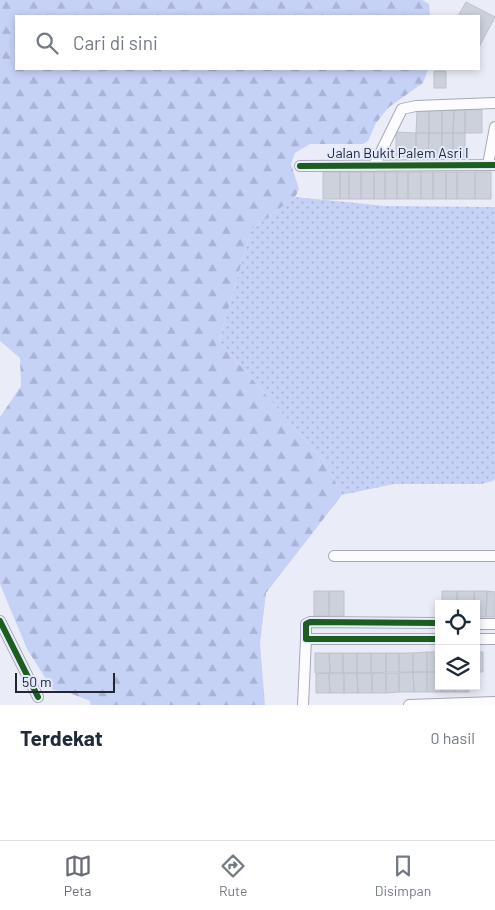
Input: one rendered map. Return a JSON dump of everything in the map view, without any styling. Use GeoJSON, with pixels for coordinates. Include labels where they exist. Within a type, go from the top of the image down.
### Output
{"type":"FeatureCollection","features":[{"type":"Feature","properties":{"kind":"street"},"geometry":{"type":"LineString","coordinates":[[374,166],[402,109],[416,106],[495,103]]}},
{"type":"Feature","properties":{"kind":"street"},"geometry":{"type":"LineString","coordinates":[[491,165],[495,127]]}},
{"type":"Feature","properties":{"kind":"street","name":"Jalan Bukit Palem Asri I"},"geometry":{"type":"LineString","coordinates":[[300,166],[491,165]]}},
{"type":"Feature","properties":{"kind":"street"},"geometry":{"type":"LineString","coordinates":[[334,556],[495,556]]}},
{"type":"Feature","properties":{"kind":"street"},"geometry":{"type":"LineString","coordinates":[[0,621],[38,698]]}},
{"type":"Feature","properties":{"kind":"street"},"geometry":{"type":"LineString","coordinates":[[303,705],[306,624],[310,622],[435,624]]}},
{"type":"Feature","properties":{"kind":"street"},"geometry":{"type":"LineString","coordinates":[[480,624],[495,624]]}},
{"type":"Feature","properties":{"kind":"street"},"geometry":{"type":"LineString","coordinates":[[306,639],[435,639]]}},
{"type":"Feature","properties":{"kind":"street"},"geometry":{"type":"LineString","coordinates":[[480,639],[495,639]]}},
{"type":"Feature","properties":{"kind":"street"},"geometry":{"type":"LineString","coordinates":[[409,705],[495,702]]}},
{"type":"Feature","properties":{"kind":"green space"},"geometry":{"type":"Polygon","coordinates":[[[0,0],[422,0],[429,4],[430,15],[15,15],[15,70],[428,70],[423,83],[389,107],[376,123],[368,141],[363,144],[310,144],[295,153],[291,164],[299,189],[295,197],[251,230],[219,341],[327,465],[342,495],[266,593],[260,643],[265,705],[91,705],[90,701],[67,692],[53,690],[27,649],[0,584],[0,417],[21,386],[20,358],[0,341],[0,0]]]}},
{"type":"Feature","properties":{"kind":"green space"},"geometry":{"type":"Polygon","coordinates":[[[295,197],[386,206],[495,207],[495,480],[482,484],[394,484],[342,495],[327,465],[219,341],[251,230],[295,197]]]}},
{"type":"Feature","properties":{"kind":"building"},"geometry":{"type":"Polygon","coordinates":[[[466,2],[495,17],[480,45],[480,15],[459,15],[466,2]]]}},
{"type":"Feature","properties":{"kind":"building"},"geometry":{"type":"Polygon","coordinates":[[[434,71],[446,71],[446,88],[434,88],[434,71]]]}},
{"type":"Feature","properties":{"kind":"building"},"geometry":{"type":"Polygon","coordinates":[[[417,110],[429,110],[429,133],[416,133],[417,110]]]}},
{"type":"Feature","properties":{"kind":"building"},"geometry":{"type":"Polygon","coordinates":[[[429,110],[442,110],[442,133],[429,133],[429,110]]]}},
{"type":"Feature","properties":{"kind":"building"},"geometry":{"type":"Polygon","coordinates":[[[442,110],[454,110],[453,133],[442,133],[442,110]]]}},
{"type":"Feature","properties":{"kind":"building"},"geometry":{"type":"Polygon","coordinates":[[[454,110],[465,110],[465,133],[453,133],[454,110]]]}},
{"type":"Feature","properties":{"kind":"building"},"geometry":{"type":"Polygon","coordinates":[[[465,110],[482,110],[482,133],[465,133],[465,110]]]}},
{"type":"Feature","properties":{"kind":"building"},"geometry":{"type":"Polygon","coordinates":[[[396,132],[416,133],[416,157],[396,156],[396,132]]]}},
{"type":"Feature","properties":{"kind":"building"},"geometry":{"type":"Polygon","coordinates":[[[416,133],[429,133],[428,157],[416,157],[416,133]]]}},
{"type":"Feature","properties":{"kind":"building"},"geometry":{"type":"Polygon","coordinates":[[[429,133],[442,133],[441,157],[428,157],[429,133]]]}},
{"type":"Feature","properties":{"kind":"building"},"geometry":{"type":"Polygon","coordinates":[[[442,133],[453,133],[453,157],[441,157],[442,133]]]}},
{"type":"Feature","properties":{"kind":"building"},"geometry":{"type":"Polygon","coordinates":[[[453,133],[465,133],[465,157],[453,157],[453,133]]]}},
{"type":"Feature","properties":{"kind":"building"},"geometry":{"type":"Polygon","coordinates":[[[323,172],[340,172],[340,199],[323,199],[323,172]]]}},
{"type":"Feature","properties":{"kind":"building"},"geometry":{"type":"Polygon","coordinates":[[[340,172],[349,172],[349,199],[340,199],[340,172]]]}},
{"type":"Feature","properties":{"kind":"building"},"geometry":{"type":"Polygon","coordinates":[[[349,172],[361,172],[361,199],[349,199],[349,172]]]}},
{"type":"Feature","properties":{"kind":"building"},"geometry":{"type":"Polygon","coordinates":[[[361,172],[374,172],[374,199],[361,199],[361,172]]]}},
{"type":"Feature","properties":{"kind":"building"},"geometry":{"type":"Polygon","coordinates":[[[374,172],[385,172],[385,199],[374,199],[374,172]]]}},
{"type":"Feature","properties":{"kind":"building"},"geometry":{"type":"Polygon","coordinates":[[[385,172],[397,172],[397,199],[385,199],[385,172]]]}},
{"type":"Feature","properties":{"kind":"building"},"geometry":{"type":"Polygon","coordinates":[[[397,172],[408,172],[408,199],[397,199],[397,172]]]}},
{"type":"Feature","properties":{"kind":"building"},"geometry":{"type":"Polygon","coordinates":[[[408,172],[421,172],[421,199],[408,199],[408,172]]]}},
{"type":"Feature","properties":{"kind":"building"},"geometry":{"type":"Polygon","coordinates":[[[421,172],[433,172],[433,199],[421,199],[421,172]]]}},
{"type":"Feature","properties":{"kind":"building"},"geometry":{"type":"Polygon","coordinates":[[[433,172],[446,172],[446,199],[433,199],[433,172]]]}},
{"type":"Feature","properties":{"kind":"building"},"geometry":{"type":"Polygon","coordinates":[[[446,172],[457,172],[457,199],[446,199],[446,172]]]}},
{"type":"Feature","properties":{"kind":"building"},"geometry":{"type":"Polygon","coordinates":[[[457,172],[475,172],[475,199],[457,199],[457,172]]]}},
{"type":"Feature","properties":{"kind":"building"},"geometry":{"type":"Polygon","coordinates":[[[475,172],[491,172],[491,199],[475,199],[475,172]]]}},
{"type":"Feature","properties":{"kind":"building"},"geometry":{"type":"Polygon","coordinates":[[[314,591],[329,591],[329,616],[314,616],[314,591]]]}},
{"type":"Feature","properties":{"kind":"building"},"geometry":{"type":"Polygon","coordinates":[[[329,591],[344,591],[344,616],[329,616],[329,591]]]}},
{"type":"Feature","properties":{"kind":"building"},"geometry":{"type":"Polygon","coordinates":[[[442,591],[457,591],[457,600],[442,600],[442,591]]]}},
{"type":"Feature","properties":{"kind":"building"},"geometry":{"type":"Polygon","coordinates":[[[457,591],[474,591],[474,600],[457,600],[457,591]]]}},
{"type":"Feature","properties":{"kind":"building"},"geometry":{"type":"Polygon","coordinates":[[[474,591],[487,591],[486,617],[480,617],[480,600],[475,600],[474,591]]]}},
{"type":"Feature","properties":{"kind":"building"},"geometry":{"type":"Polygon","coordinates":[[[487,591],[495,592],[495,617],[486,617],[487,591]]]}},
{"type":"Feature","properties":{"kind":"building"},"geometry":{"type":"Polygon","coordinates":[[[427,652],[435,652],[435,672],[427,672],[427,652]]]}},
{"type":"Feature","properties":{"kind":"building"},"geometry":{"type":"Polygon","coordinates":[[[427,652],[427,672],[413,672],[413,653],[427,652]]]}},
{"type":"Feature","properties":{"kind":"building"},"geometry":{"type":"Polygon","coordinates":[[[480,652],[483,652],[483,672],[480,672],[480,652]]]}},
{"type":"Feature","properties":{"kind":"building"},"geometry":{"type":"Polygon","coordinates":[[[315,653],[329,653],[330,673],[315,673],[315,653]]]}},
{"type":"Feature","properties":{"kind":"building"},"geometry":{"type":"Polygon","coordinates":[[[329,653],[343,653],[343,673],[330,673],[329,653]]]}},
{"type":"Feature","properties":{"kind":"building"},"geometry":{"type":"Polygon","coordinates":[[[343,653],[357,653],[357,673],[343,673],[343,653]]]}},
{"type":"Feature","properties":{"kind":"building"},"geometry":{"type":"Polygon","coordinates":[[[357,653],[371,653],[371,673],[357,673],[357,653]]]}},
{"type":"Feature","properties":{"kind":"building"},"geometry":{"type":"Polygon","coordinates":[[[371,653],[386,653],[386,672],[371,673],[371,653]]]}},
{"type":"Feature","properties":{"kind":"building"},"geometry":{"type":"Polygon","coordinates":[[[386,653],[399,653],[399,672],[386,672],[386,653]]]}},
{"type":"Feature","properties":{"kind":"building"},"geometry":{"type":"Polygon","coordinates":[[[399,653],[413,653],[413,672],[399,672],[399,653]]]}},
{"type":"Feature","properties":{"kind":"building"},"geometry":{"type":"Polygon","coordinates":[[[413,672],[414,692],[399,692],[399,673],[413,672]]]}},
{"type":"Feature","properties":{"kind":"building"},"geometry":{"type":"Polygon","coordinates":[[[413,672],[427,672],[427,692],[414,692],[413,672]]]}},
{"type":"Feature","properties":{"kind":"building"},"geometry":{"type":"Polygon","coordinates":[[[427,672],[435,672],[435,690],[441,690],[441,692],[427,692],[427,672]]]}},
{"type":"Feature","properties":{"kind":"building"},"geometry":{"type":"Polygon","coordinates":[[[329,673],[330,693],[316,693],[316,674],[329,673]]]}},
{"type":"Feature","properties":{"kind":"building"},"geometry":{"type":"Polygon","coordinates":[[[329,673],[344,673],[344,693],[330,693],[329,673]]]}},
{"type":"Feature","properties":{"kind":"building"},"geometry":{"type":"Polygon","coordinates":[[[344,673],[357,673],[358,693],[344,693],[344,673]]]}},
{"type":"Feature","properties":{"kind":"building"},"geometry":{"type":"Polygon","coordinates":[[[357,673],[372,673],[372,693],[358,693],[357,673]]]}},
{"type":"Feature","properties":{"kind":"building"},"geometry":{"type":"Polygon","coordinates":[[[372,673],[386,673],[386,693],[372,693],[372,673]]]}},
{"type":"Feature","properties":{"kind":"building"},"geometry":{"type":"Polygon","coordinates":[[[386,673],[399,673],[399,692],[386,693],[386,673]]]}},
{"type":"Feature","properties":{"kind":"building"},"geometry":{"type":"Polygon","coordinates":[[[441,690],[455,690],[455,692],[441,692],[441,690]]]}},
{"type":"Feature","properties":{"kind":"building"},"geometry":{"type":"Polygon","coordinates":[[[455,690],[469,690],[469,692],[455,692],[455,690]]]}},
{"type":"Feature","properties":{"kind":"cycle path"},"geometry":{"type":"LineString","coordinates":[[300,166],[495,165]]}},
{"type":"Feature","properties":{"kind":"cycle path"},"geometry":{"type":"LineString","coordinates":[[0,621],[38,697]]}},
{"type":"Feature","properties":{"kind":"cycle path"},"geometry":{"type":"LineString","coordinates":[[435,623],[310,622],[306,624],[306,639],[435,639]]}}]}
